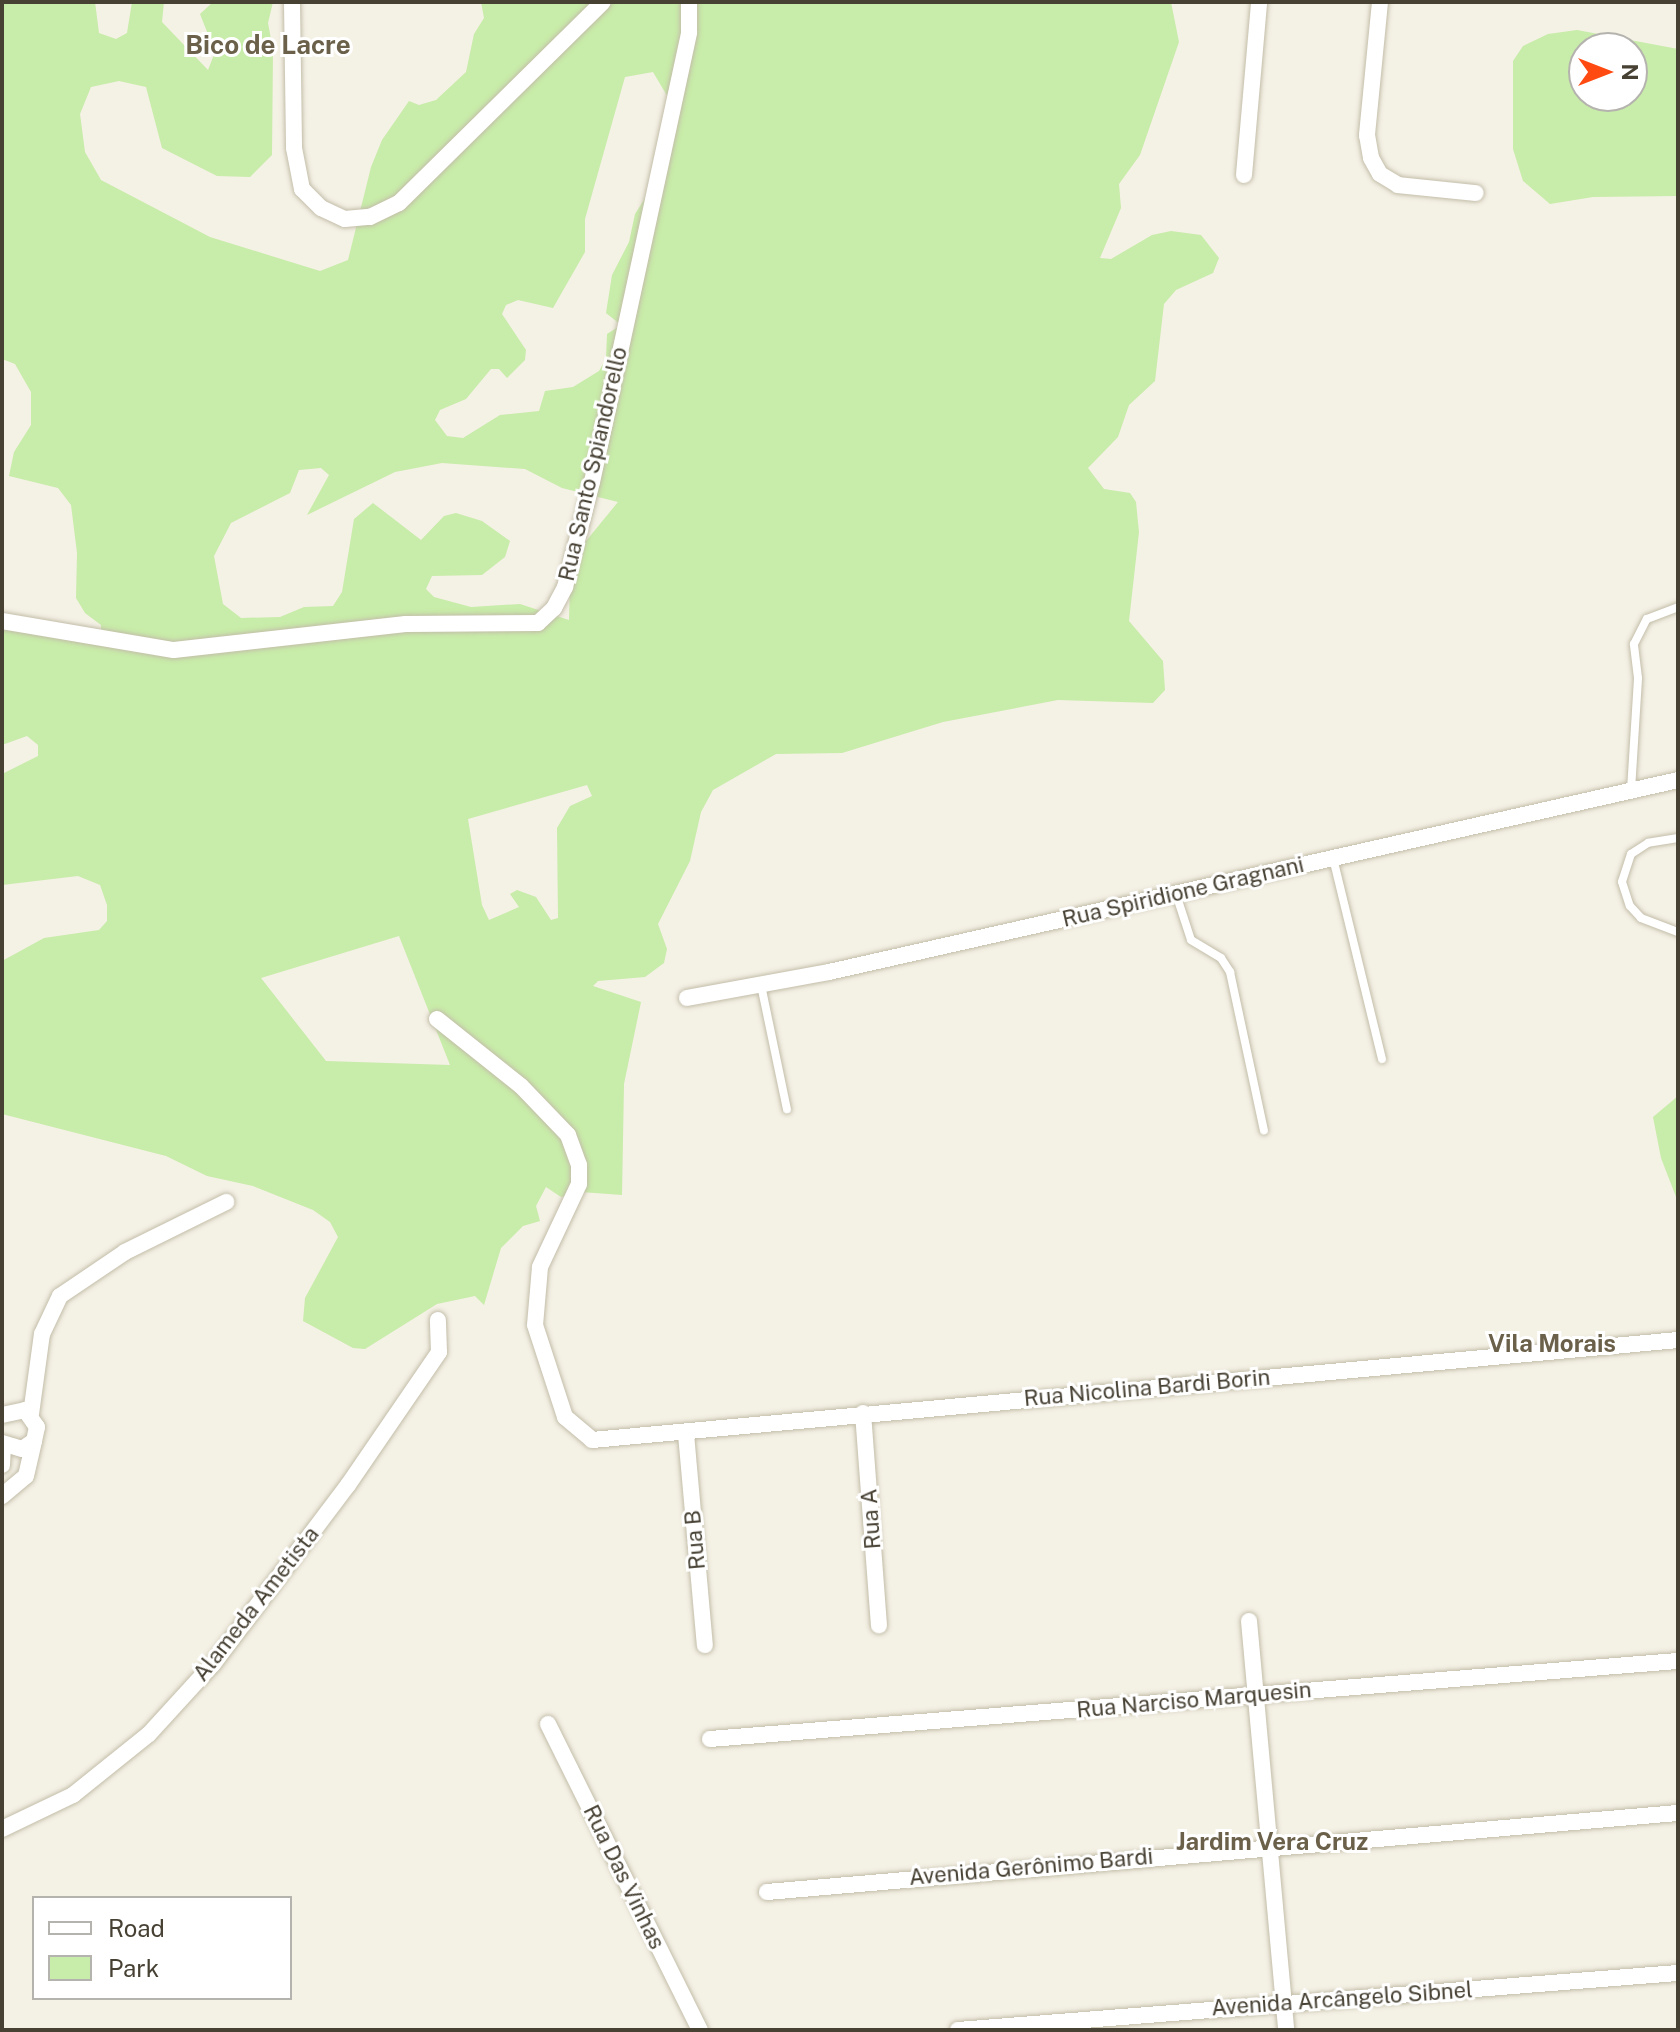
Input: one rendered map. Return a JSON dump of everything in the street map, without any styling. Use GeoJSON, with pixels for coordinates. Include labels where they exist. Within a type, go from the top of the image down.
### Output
{"type":"FeatureCollection","features":[{"type":"Feature","properties":{"kind":"street"},"geometry":{"type":"LineString","coordinates":[[292,2],[294,148],[302,189],[321,208],[345,219],[370,217],[399,203],[603,2]]}},
{"type":"Feature","properties":{"kind":"street","name":"Rua Santo Spiandorello"},"geometry":{"type":"LineString","coordinates":[[2,621],[174,650],[406,624],[538,623],[546,616],[565,587],[592,482],[689,32],[689,2]]}},
{"type":"Feature","properties":{"kind":"street"},"geometry":{"type":"LineString","coordinates":[[1244,175],[1259,2]]}},
{"type":"Feature","properties":{"kind":"street"},"geometry":{"type":"LineString","coordinates":[[1380,2],[1367,135],[1371,158],[1380,174],[1398,185],[1476,193]]}},
{"type":"Feature","properties":{"kind":"street","name":"Rua Spiridione Gragnani"},"geometry":{"type":"LineString","coordinates":[[687,998],[761,985],[1176,894],[1678,780]]}},
{"type":"Feature","properties":{"kind":"street","name":"Rua Nicolina Bardi Borin"},"geometry":{"type":"LineString","coordinates":[[437,1019],[521,1086],[568,1135],[579,1165],[579,1184],[540,1267],[535,1325],[565,1417],[592,1440],[686,1434],[863,1413],[1678,1340]]}},
{"type":"Feature","properties":{"kind":"street"},"geometry":{"type":"LineString","coordinates":[[2,1496],[26,1476],[37,1427],[31,1414],[42,1334],[60,1296],[125,1252],[226,1202]]}},
{"type":"Feature","properties":{"kind":"street","name":"Alameda Ametista"},"geometry":{"type":"LineString","coordinates":[[2,1829],[73,1795],[149,1734],[213,1664],[348,1485],[439,1352],[438,1320]]}},
{"type":"Feature","properties":{"kind":"street"},"geometry":{"type":"LineString","coordinates":[[2,1415],[18,1409],[31,1414]]}},
{"type":"Feature","properties":{"kind":"street","name":"Rua A"},"geometry":{"type":"LineString","coordinates":[[863,1413],[879,1625]]}},
{"type":"Feature","properties":{"kind":"street","name":"Rua B"},"geometry":{"type":"LineString","coordinates":[[686,1434],[705,1645]]}},
{"type":"Feature","properties":{"kind":"street"},"geometry":{"type":"LineString","coordinates":[[2,1465],[2,1444],[15,1450],[34,1441]]}},
{"type":"Feature","properties":{"kind":"street"},"geometry":{"type":"LineString","coordinates":[[1249,1621],[1286,2030]]}},
{"type":"Feature","properties":{"kind":"street","name":"Rua Narciso Marquesin"},"geometry":{"type":"LineString","coordinates":[[710,1739],[1678,1661]]}},
{"type":"Feature","properties":{"kind":"street","name":"Rua Das Vinhas"},"geometry":{"type":"LineString","coordinates":[[548,1724],[700,2030]]}},
{"type":"Feature","properties":{"kind":"street","name":"Avenida Gerônimo Bardi"},"geometry":{"type":"LineString","coordinates":[[767,1892],[1269,1845],[1678,1813]]}},
{"type":"Feature","properties":{"kind":"street","name":"Avenida Arcângelo Sibnel"},"geometry":{"type":"LineString","coordinates":[[958,2030],[1678,1973]]}},
{"type":"Feature","properties":{"kind":"lane"},"geometry":{"type":"LineString","coordinates":[[1631,791],[1638,678],[1634,644],[1647,619],[1678,607]]}},
{"type":"Feature","properties":{"kind":"lane"},"geometry":{"type":"LineString","coordinates":[[1678,838],[1648,843],[1631,854],[1622,882],[1630,906],[1641,918],[1678,932]]}},
{"type":"Feature","properties":{"kind":"lane"},"geometry":{"type":"LineString","coordinates":[[1333,858],[1382,1059]]}},
{"type":"Feature","properties":{"kind":"lane"},"geometry":{"type":"LineString","coordinates":[[1176,894],[1191,940],[1221,958],[1230,972],[1264,1130]]}},
{"type":"Feature","properties":{"kind":"lane"},"geometry":{"type":"LineString","coordinates":[[761,985],[787,1109]]}},
{"type":"Feature","properties":{"kind":"green space"},"geometry":{"type":"Polygon","coordinates":[[[2,2],[95,2],[99,33],[116,39],[127,33],[132,2],[164,2],[162,22],[208,70],[215,52],[200,14],[213,2],[273,2],[268,23],[273,50],[272,155],[250,177],[217,176],[162,148],[146,87],[119,81],[91,87],[80,114],[85,152],[101,180],[210,237],[320,271],[348,260],[371,167],[382,140],[409,101],[419,105],[436,100],[466,72],[474,34],[484,18],[481,2],[1171,2],[1179,42],[1140,155],[1119,184],[1121,208],[1100,258],[1111,259],[1152,235],[1171,231],[1201,235],[1219,258],[1213,273],[1176,290],[1164,304],[1155,381],[1129,405],[1118,437],[1088,468],[1104,489],[1130,493],[1136,502],[1139,532],[1129,621],[1163,661],[1165,690],[1153,703],[1058,700],[943,722],[842,753],[776,754],[713,790],[701,812],[690,861],[658,924],[667,949],[664,963],[645,977],[598,981],[593,986],[641,1002],[624,1084],[622,1195],[581,1192],[561,1197],[546,1187],[536,1206],[540,1221],[523,1226],[501,1248],[484,1305],[475,1296],[437,1304],[365,1349],[353,1348],[303,1321],[305,1298],[338,1237],[330,1222],[313,1210],[253,1186],[207,1176],[166,1156],[2,1114],[2,961],[44,938],[99,930],[107,921],[107,905],[100,885],[78,876],[2,885],[2,774],[38,756],[38,745],[27,736],[2,745],[2,624],[101,634],[101,625],[85,613],[76,598],[77,553],[71,505],[58,488],[9,476],[14,452],[31,425],[31,392],[15,364],[2,359],[2,2]],[[653,72],[625,77],[585,219],[585,252],[553,308],[518,300],[506,305],[502,314],[526,350],[525,360],[507,378],[499,369],[491,369],[466,399],[440,410],[435,420],[447,436],[463,438],[500,415],[539,411],[545,391],[573,387],[599,371],[606,359],[607,334],[621,325],[606,313],[612,275],[629,242],[635,214],[652,187],[669,99],[653,72]],[[442,463],[395,472],[307,515],[329,475],[321,468],[299,470],[290,493],[231,523],[214,556],[223,604],[241,618],[280,617],[304,607],[333,606],[342,592],[354,519],[373,503],[421,540],[444,516],[456,513],[482,521],[510,541],[505,557],[482,575],[432,576],[426,589],[434,597],[471,607],[520,604],[569,620],[570,581],[577,552],[618,502],[562,488],[525,469],[442,463]],[[587,785],[468,819],[482,905],[489,920],[519,907],[510,894],[517,890],[536,897],[551,920],[558,918],[557,828],[570,806],[592,796],[587,785]],[[399,936],[261,978],[326,1061],[450,1065],[399,936]]]}},
{"type":"Feature","properties":{"kind":"green space"},"geometry":{"type":"Polygon","coordinates":[[[1577,30],[1588,32],[1568,32],[1568,112],[1648,112],[1648,43],[1678,49],[1678,196],[1593,197],[1550,204],[1523,181],[1513,149],[1513,61],[1523,46],[1548,34],[1577,30]]]}},
{"type":"Feature","properties":{"kind":"green space"},"geometry":{"type":"Polygon","coordinates":[[[1678,1096],[1678,1202],[1661,1158],[1653,1117],[1678,1096]]]}},
{"type":"Feature","properties":{"kind":"district","name":"Bico de Lacre"},"geometry":{"type":"Point","coordinates":[268,45]}},
{"type":"Feature","properties":{"kind":"district","name":"Vila Morais"},"geometry":{"type":"Point","coordinates":[1552,1344]}},
{"type":"Feature","properties":{"kind":"district","name":"Jardim Vera Cruz"},"geometry":{"type":"Point","coordinates":[1272,1842]}}]}
